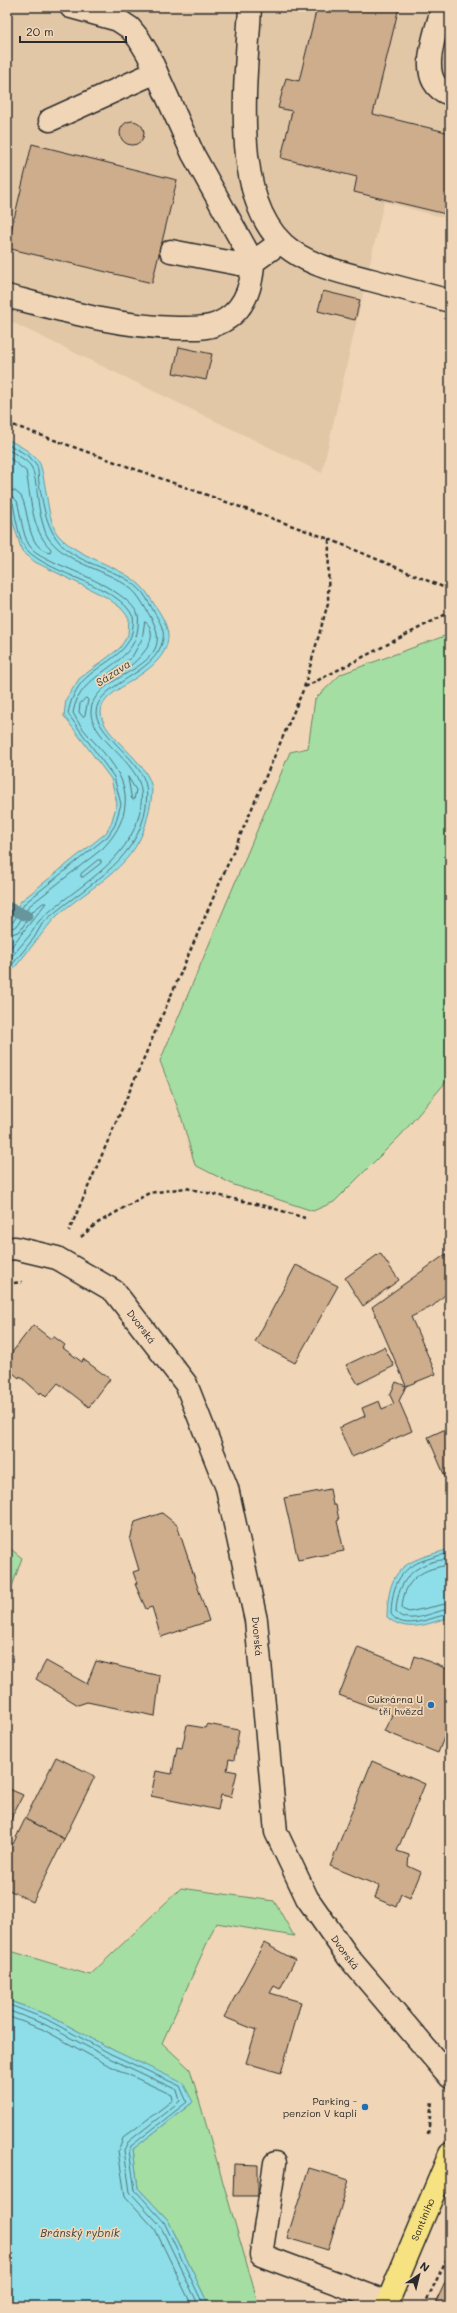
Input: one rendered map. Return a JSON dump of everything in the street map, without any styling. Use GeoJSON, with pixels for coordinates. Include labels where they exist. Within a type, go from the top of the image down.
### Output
{"type":"FeatureCollection","features":[{"type":"Feature","properties":{"kind":"main road","name":"Santiniho"},"geometry":{"type":"LineString","coordinates":[[386,2304],[450,2154]]}},
{"type":"Feature","properties":{"kind":"street"},"geometry":{"type":"LineString","coordinates":[[7,296],[99,320],[149,327],[203,328],[217,324],[230,317],[241,306],[248,294],[252,278],[253,262],[193,154],[142,44],[130,28],[118,20],[102,14],[71,7]]}},
{"type":"Feature","properties":{"kind":"street"},"geometry":{"type":"LineString","coordinates":[[250,7],[244,122],[246,154],[256,200],[270,228],[281,242],[292,251],[324,267],[450,301]]}},
{"type":"Feature","properties":{"kind":"street"},"geometry":{"type":"LineString","coordinates":[[443,7],[430,54],[430,66],[432,78],[437,87],[450,94]]}},
{"type":"Feature","properties":{"kind":"street"},"geometry":{"type":"LineString","coordinates":[[50,120],[156,72]]}},
{"type":"Feature","properties":{"kind":"street"},"geometry":{"type":"LineString","coordinates":[[171,250],[240,264],[253,262],[281,242]]}},
{"type":"Feature","properties":{"kind":"street","name":"Dvorská"},"geometry":{"type":"LineString","coordinates":[[7,1249],[15,1248],[57,1258],[114,1291],[186,1384],[227,1488],[256,1620],[276,1832],[306,1898],[345,1952],[450,2077]]}},
{"type":"Feature","properties":{"kind":"street"},"geometry":{"type":"LineString","coordinates":[[275,2163],[261,2255],[386,2304]]}},
{"type":"Feature","properties":{"kind":"path"},"geometry":{"type":"LineString","coordinates":[[7,423],[329,539],[450,590]]}},
{"type":"Feature","properties":{"kind":"path"},"geometry":{"type":"LineString","coordinates":[[57,1258],[304,688],[328,603],[329,539]]}},
{"type":"Feature","properties":{"kind":"path"},"geometry":{"type":"LineString","coordinates":[[304,688],[450,612]]}},
{"type":"Feature","properties":{"kind":"path"},"geometry":{"type":"LineString","coordinates":[[57,1258],[96,1224],[149,1194],[172,1190],[186,1188],[218,1194],[305,1218]]}},
{"type":"Feature","properties":{"kind":"path"},"geometry":{"type":"LineString","coordinates":[[424,2306],[450,2252]]}},
{"type":"Feature","properties":{"kind":"shaded area"},"geometry":{"type":"Polygon","coordinates":[[[7,7],[450,7],[450,219],[384,202],[322,473],[7,320],[7,7]]]}},
{"type":"Feature","properties":{"kind":"green space"},"geometry":{"type":"Polygon","coordinates":[[[450,634],[450,1077],[401,1135],[334,1202],[313,1211],[234,1185],[195,1165],[181,1116],[160,1061],[290,752],[308,748],[315,699],[341,674],[450,634]]]}},
{"type":"Feature","properties":{"kind":"green space"},"geometry":{"type":"Polygon","coordinates":[[[7,1546],[22,1558],[7,1601],[7,1546]]]}},
{"type":"Feature","properties":{"kind":"green space"},"geometry":{"type":"Polygon","coordinates":[[[181,1888],[274,1901],[294,1936],[216,1923],[162,2043],[190,2069],[259,2306],[209,2306],[168,2220],[138,2188],[133,2149],[192,2103],[113,2050],[48,2015],[7,2000],[7,1950],[90,1975],[181,1888]]]}},
{"type":"Feature","properties":{"kind":"water","name":"Sázava"},"geometry":{"type":"Polygon","coordinates":[[[7,439],[28,451],[39,462],[50,512],[57,533],[68,544],[80,552],[119,571],[141,586],[162,616],[168,632],[168,638],[164,651],[156,662],[145,672],[110,696],[103,704],[101,713],[103,722],[109,731],[135,759],[149,779],[152,796],[143,833],[135,848],[125,861],[56,917],[7,978],[7,922],[21,901],[106,833],[111,824],[117,803],[111,779],[64,716],[66,699],[79,679],[120,648],[128,635],[129,618],[121,608],[106,597],[35,562],[22,551],[11,516],[7,492],[7,439]]]}},
{"type":"Feature","properties":{"kind":"water"},"geometry":{"type":"Polygon","coordinates":[[[450,1550],[450,1617],[425,1625],[410,1626],[402,1625],[387,1617],[391,1587],[395,1577],[401,1569],[420,1558],[450,1550]]]}},
{"type":"Feature","properties":{"kind":"water","name":"Bránský rybník"},"geometry":{"type":"Polygon","coordinates":[[[7,2000],[48,2015],[113,2050],[183,2083],[193,2102],[133,2149],[138,2188],[168,2220],[209,2306],[7,2306],[7,2000]]]}},
{"type":"Feature","properties":{"kind":"building"},"geometry":{"type":"Polygon","coordinates":[[[317,7],[399,7],[373,114],[450,133],[450,215],[354,192],[357,177],[281,158],[292,111],[278,108],[286,78],[299,81],[317,7]]]}},
{"type":"Feature","properties":{"kind":"building"},"geometry":{"type":"Polygon","coordinates":[[[132,121],[137,122],[143,128],[143,138],[137,144],[132,145],[127,144],[121,138],[120,133],[121,128],[127,122],[132,121]]]}},
{"type":"Feature","properties":{"kind":"building"},"geometry":{"type":"Polygon","coordinates":[[[32,144],[177,180],[152,283],[7,248],[32,144]]]}},
{"type":"Feature","properties":{"kind":"building"},"geometry":{"type":"Polygon","coordinates":[[[323,291],[360,300],[355,320],[318,311],[323,291]]]}},
{"type":"Feature","properties":{"kind":"building"},"geometry":{"type":"Polygon","coordinates":[[[179,347],[212,354],[206,380],[173,373],[179,347]]]}},
{"type":"Feature","properties":{"kind":"building"},"geometry":{"type":"Polygon","coordinates":[[[380,1253],[399,1280],[363,1306],[345,1278],[380,1253]]]}},
{"type":"Feature","properties":{"kind":"building"},"geometry":{"type":"Polygon","coordinates":[[[446,1254],[450,1256],[450,1290],[433,1306],[411,1317],[436,1374],[406,1386],[372,1307],[446,1254]]]}},
{"type":"Feature","properties":{"kind":"building"},"geometry":{"type":"Polygon","coordinates":[[[296,1265],[338,1286],[295,1363],[255,1342],[296,1265]]]}},
{"type":"Feature","properties":{"kind":"building"},"geometry":{"type":"Polygon","coordinates":[[[33,1325],[51,1339],[53,1336],[65,1345],[63,1348],[82,1362],[83,1359],[110,1379],[89,1407],[58,1383],[46,1397],[41,1392],[40,1394],[20,1376],[19,1378],[8,1369],[7,1359],[33,1325]]]}},
{"type":"Feature","properties":{"kind":"building"},"geometry":{"type":"Polygon","coordinates":[[[384,1347],[394,1366],[358,1384],[346,1365],[384,1347]]]}},
{"type":"Feature","properties":{"kind":"building"},"geometry":{"type":"Polygon","coordinates":[[[396,1382],[406,1386],[399,1401],[412,1431],[352,1457],[339,1428],[365,1416],[362,1408],[379,1401],[382,1409],[394,1404],[390,1395],[396,1382]]]}},
{"type":"Feature","properties":{"kind":"building"},"geometry":{"type":"Polygon","coordinates":[[[450,1427],[450,1488],[428,1437],[450,1427]]]}},
{"type":"Feature","properties":{"kind":"building"},"geometry":{"type":"Polygon","coordinates":[[[330,1489],[333,1505],[336,1505],[339,1520],[337,1521],[344,1551],[298,1560],[284,1498],[330,1489]]]}},
{"type":"Feature","properties":{"kind":"building"},"geometry":{"type":"Polygon","coordinates":[[[162,1513],[177,1525],[209,1621],[161,1637],[152,1607],[146,1609],[135,1584],[137,1583],[133,1572],[139,1570],[130,1540],[135,1522],[162,1513]]]}},
{"type":"Feature","properties":{"kind":"building"},"geometry":{"type":"Polygon","coordinates":[[[358,1647],[411,1668],[415,1656],[450,1670],[450,1722],[438,1753],[384,1731],[392,1715],[339,1695],[358,1647]]]}},
{"type":"Feature","properties":{"kind":"building"},"geometry":{"type":"Polygon","coordinates":[[[46,1661],[87,1684],[96,1661],[160,1676],[155,1716],[87,1702],[78,1705],[36,1679],[46,1661]]]}},
{"type":"Feature","properties":{"kind":"building"},"geometry":{"type":"Polygon","coordinates":[[[207,1724],[239,1730],[234,1760],[229,1759],[227,1770],[237,1772],[231,1797],[221,1795],[218,1810],[151,1796],[156,1771],[172,1774],[177,1747],[182,1748],[187,1725],[205,1728],[207,1724]]]}},
{"type":"Feature","properties":{"kind":"building"},"geometry":{"type":"Polygon","coordinates":[[[56,1757],[95,1776],[64,1839],[25,1819],[56,1757]]]}},
{"type":"Feature","properties":{"kind":"building"},"geometry":{"type":"Polygon","coordinates":[[[372,1761],[425,1784],[397,1851],[409,1855],[408,1866],[421,1872],[410,1898],[401,1894],[396,1907],[375,1898],[379,1886],[330,1866],[372,1761]]]}},
{"type":"Feature","properties":{"kind":"building"},"geometry":{"type":"Polygon","coordinates":[[[7,1788],[23,1795],[13,1814],[7,1811],[7,1788]]]}},
{"type":"Feature","properties":{"kind":"building"},"geometry":{"type":"Polygon","coordinates":[[[7,1811],[13,1814],[8,1829],[7,1828],[7,1811]]]}},
{"type":"Feature","properties":{"kind":"building"},"geometry":{"type":"Polygon","coordinates":[[[25,1819],[64,1839],[33,1902],[7,1889],[7,1842],[13,1844],[25,1819]]]}},
{"type":"Feature","properties":{"kind":"building"},"geometry":{"type":"Polygon","coordinates":[[[264,1943],[295,1960],[280,1989],[274,1986],[270,1993],[301,2002],[281,2073],[246,2063],[256,2030],[224,2017],[264,1943]]]}},
{"type":"Feature","properties":{"kind":"building"},"geometry":{"type":"Polygon","coordinates":[[[234,2164],[258,2165],[258,2196],[233,2196],[234,2164]]]}},
{"type":"Feature","properties":{"kind":"building"},"geometry":{"type":"Polygon","coordinates":[[[309,2168],[349,2180],[328,2250],[287,2238],[309,2168]]]}},
{"type":"Feature","properties":{"kind":"building"},"geometry":{"type":"Polygon","coordinates":[[[450,2272],[450,2306],[434,2306],[450,2272]]]}},
{"type":"Feature","properties":{"kind":"waterway"},"geometry":{"type":"LineString","coordinates":[[7,907],[27,916]]}},
{"type":"Feature","properties":{"kind":"place","name":"Cukrárna U tří hvězd"},"geometry":{"type":"Point","coordinates":[431,1705]}},
{"type":"Feature","properties":{"kind":"place","name":"Parking - penzion V kapli"},"geometry":{"type":"Point","coordinates":[365,2107]}}]}
